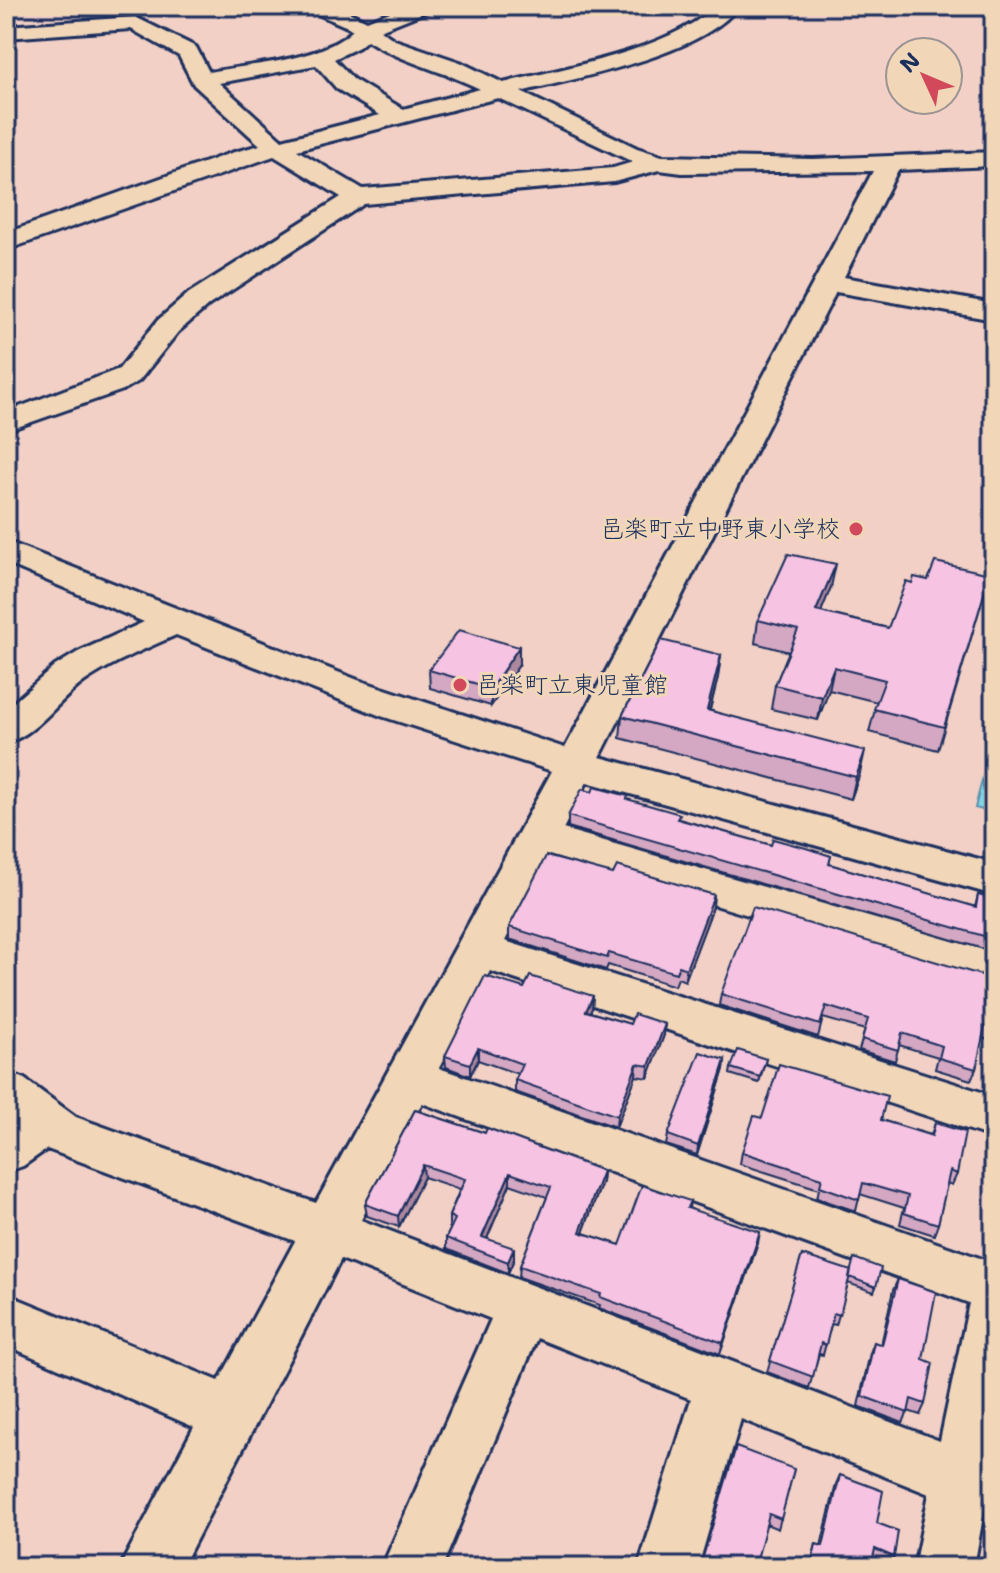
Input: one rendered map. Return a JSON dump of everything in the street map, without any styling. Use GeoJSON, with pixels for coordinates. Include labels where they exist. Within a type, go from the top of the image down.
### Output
{"type":"FeatureCollection","features":[{"type":"Feature","properties":{"kind":"street"},"geometry":{"type":"LineString","coordinates":[[316,6],[344,15],[388,44],[452,67],[658,163]]}},
{"type":"Feature","properties":{"kind":"street"},"geometry":{"type":"LineString","coordinates":[[202,80],[322,57],[352,43],[366,31],[423,6]]}},
{"type":"Feature","properties":{"kind":"street"},"geometry":{"type":"LineString","coordinates":[[6,242],[216,166],[632,57],[706,26],[720,8]]}},
{"type":"Feature","properties":{"kind":"street"},"geometry":{"type":"LineString","coordinates":[[6,32],[135,23],[163,12]]}},
{"type":"Feature","properties":{"kind":"street"},"geometry":{"type":"LineString","coordinates":[[135,23],[188,52],[202,80],[277,148],[358,197]]}},
{"type":"Feature","properties":{"kind":"street"},"geometry":{"type":"LineString","coordinates":[[322,57],[326,66],[339,78],[400,117]]}},
{"type":"Feature","properties":{"kind":"street"},"geometry":{"type":"LineString","coordinates":[[11,412],[112,384],[129,375],[168,326],[199,299],[358,197],[614,175],[658,163],[737,167],[994,159]]}},
{"type":"Feature","properties":{"kind":"street"},"geometry":{"type":"LineString","coordinates":[[150,1567],[574,762],[643,638],[890,162]]}},
{"type":"Feature","properties":{"kind":"street"},"geometry":{"type":"LineString","coordinates":[[828,282],[994,312]]}},
{"type":"Feature","properties":{"kind":"street"},"geometry":{"type":"LineString","coordinates":[[6,551],[296,671],[394,706],[574,762],[994,879]]}},
{"type":"Feature","properties":{"kind":"street"},"geometry":{"type":"LineString","coordinates":[[6,730],[68,675],[91,660],[177,621]]}},
{"type":"Feature","properties":{"kind":"street"},"geometry":{"type":"LineString","coordinates":[[536,836],[994,971]]}},
{"type":"Feature","properties":{"kind":"street"},"geometry":{"type":"LineString","coordinates":[[477,949],[994,1117]]}},
{"type":"Feature","properties":{"kind":"street"},"geometry":{"type":"LineString","coordinates":[[407,1077],[994,1288]]}},
{"type":"Feature","properties":{"kind":"street"},"geometry":{"type":"LineString","coordinates":[[6,1092],[25,1137],[59,1132],[327,1230],[961,1478]]}},
{"type":"Feature","properties":{"kind":"street"},"geometry":{"type":"LineString","coordinates":[[944,1567],[994,1306]]}},
{"type":"Feature","properties":{"kind":"street"},"geometry":{"type":"LineString","coordinates":[[412,1567],[523,1307]]}},
{"type":"Feature","properties":{"kind":"street"},"geometry":{"type":"LineString","coordinates":[[6,1319],[230,1414]]}},
{"type":"Feature","properties":{"kind":"street"},"geometry":{"type":"LineString","coordinates":[[668,1567],[722,1387]]}},
{"type":"Feature","properties":{"kind":"water"},"geometry":{"type":"Polygon","coordinates":[[[994,741],[994,813],[975,808],[994,741]]]}},
{"type":"Feature","properties":{"kind":"building"},"geometry":{"type":"Polygon","coordinates":[[[788,554],[836,564],[816,611],[888,628],[906,581],[912,583],[914,577],[928,580],[935,562],[990,574],[944,727],[874,709],[885,680],[834,667],[822,697],[775,685],[798,630],[758,620],[788,554]]]}},
{"type":"Feature","properties":{"kind":"building"},"geometry":{"type":"Polygon","coordinates":[[[459,630],[519,647],[491,688],[429,670],[459,630]]]}},
{"type":"Feature","properties":{"kind":"building"},"geometry":{"type":"Polygon","coordinates":[[[661,640],[721,655],[707,710],[865,751],[856,777],[622,716],[661,640]]]}},
{"type":"Feature","properties":{"kind":"building"},"geometry":{"type":"Polygon","coordinates":[[[594,787],[680,814],[677,819],[771,845],[773,839],[806,848],[831,856],[829,864],[976,907],[978,895],[994,899],[994,939],[568,816],[582,789],[592,792],[594,787]]]}},
{"type":"Feature","properties":{"kind":"building"},"geometry":{"type":"Polygon","coordinates":[[[546,856],[613,874],[617,866],[714,895],[686,969],[679,966],[676,973],[609,953],[607,958],[509,927],[546,856]]]}},
{"type":"Feature","properties":{"kind":"building"},"geometry":{"type":"Polygon","coordinates":[[[753,907],[994,979],[994,1029],[985,1026],[976,1069],[939,1058],[942,1046],[902,1033],[898,1050],[862,1039],[868,1019],[826,1006],[820,1025],[721,994],[753,907]]]}},
{"type":"Feature","properties":{"kind":"building"},"geometry":{"type":"Polygon","coordinates":[[[485,976],[524,988],[530,976],[593,996],[586,1011],[630,1024],[634,1014],[665,1024],[649,1066],[637,1064],[617,1116],[515,1080],[522,1064],[478,1048],[470,1064],[445,1056],[485,976]]]}},
{"type":"Feature","properties":{"kind":"building"},"geometry":{"type":"Polygon","coordinates":[[[738,1050],[766,1059],[760,1077],[731,1068],[738,1050]]]}},
{"type":"Feature","properties":{"kind":"building"},"geometry":{"type":"Polygon","coordinates":[[[700,1052],[725,1060],[698,1146],[668,1135],[700,1052]]]}},
{"type":"Feature","properties":{"kind":"building"},"geometry":{"type":"Polygon","coordinates":[[[779,1064],[887,1096],[881,1120],[932,1136],[935,1123],[965,1132],[957,1174],[950,1171],[938,1224],[904,1213],[908,1196],[863,1183],[859,1200],[820,1186],[822,1178],[742,1152],[754,1116],[762,1118],[779,1064]]]}},
{"type":"Feature","properties":{"kind":"building"},"geometry":{"type":"Polygon","coordinates":[[[415,1110],[485,1133],[487,1128],[603,1171],[580,1232],[620,1245],[642,1185],[690,1201],[687,1208],[760,1232],[723,1343],[600,1297],[601,1294],[520,1266],[551,1187],[510,1173],[482,1237],[514,1248],[508,1262],[446,1238],[455,1219],[449,1216],[465,1179],[423,1165],[398,1216],[365,1204],[415,1110]]]}},
{"type":"Feature","properties":{"kind":"building"},"geometry":{"type":"Polygon","coordinates":[[[802,1255],[851,1271],[840,1315],[834,1313],[826,1345],[821,1343],[813,1377],[770,1361],[802,1255]]]}},
{"type":"Feature","properties":{"kind":"building"},"geometry":{"type":"Polygon","coordinates":[[[854,1258],[881,1268],[876,1287],[849,1277],[854,1258]]]}},
{"type":"Feature","properties":{"kind":"building"},"geometry":{"type":"Polygon","coordinates":[[[898,1279],[936,1292],[923,1359],[933,1363],[925,1404],[911,1399],[908,1413],[862,1396],[874,1342],[882,1345],[898,1279]]]}},
{"type":"Feature","properties":{"kind":"building"},"geometry":{"type":"Polygon","coordinates":[[[736,1447],[794,1469],[781,1519],[769,1514],[755,1567],[700,1567],[736,1447]]]}},
{"type":"Feature","properties":{"kind":"building"},"geometry":{"type":"Polygon","coordinates":[[[840,1475],[883,1491],[877,1523],[898,1531],[894,1557],[875,1549],[871,1567],[811,1567],[816,1544],[823,1546],[840,1475]]]}},
{"type":"Feature","properties":{"kind":"place","name":"邑楽町立中野東小学校"},"geometry":{"type":"Point","coordinates":[856,529]}},
{"type":"Feature","properties":{"kind":"place","name":"邑楽町立東児童館"},"geometry":{"type":"Point","coordinates":[460,685]}}]}
